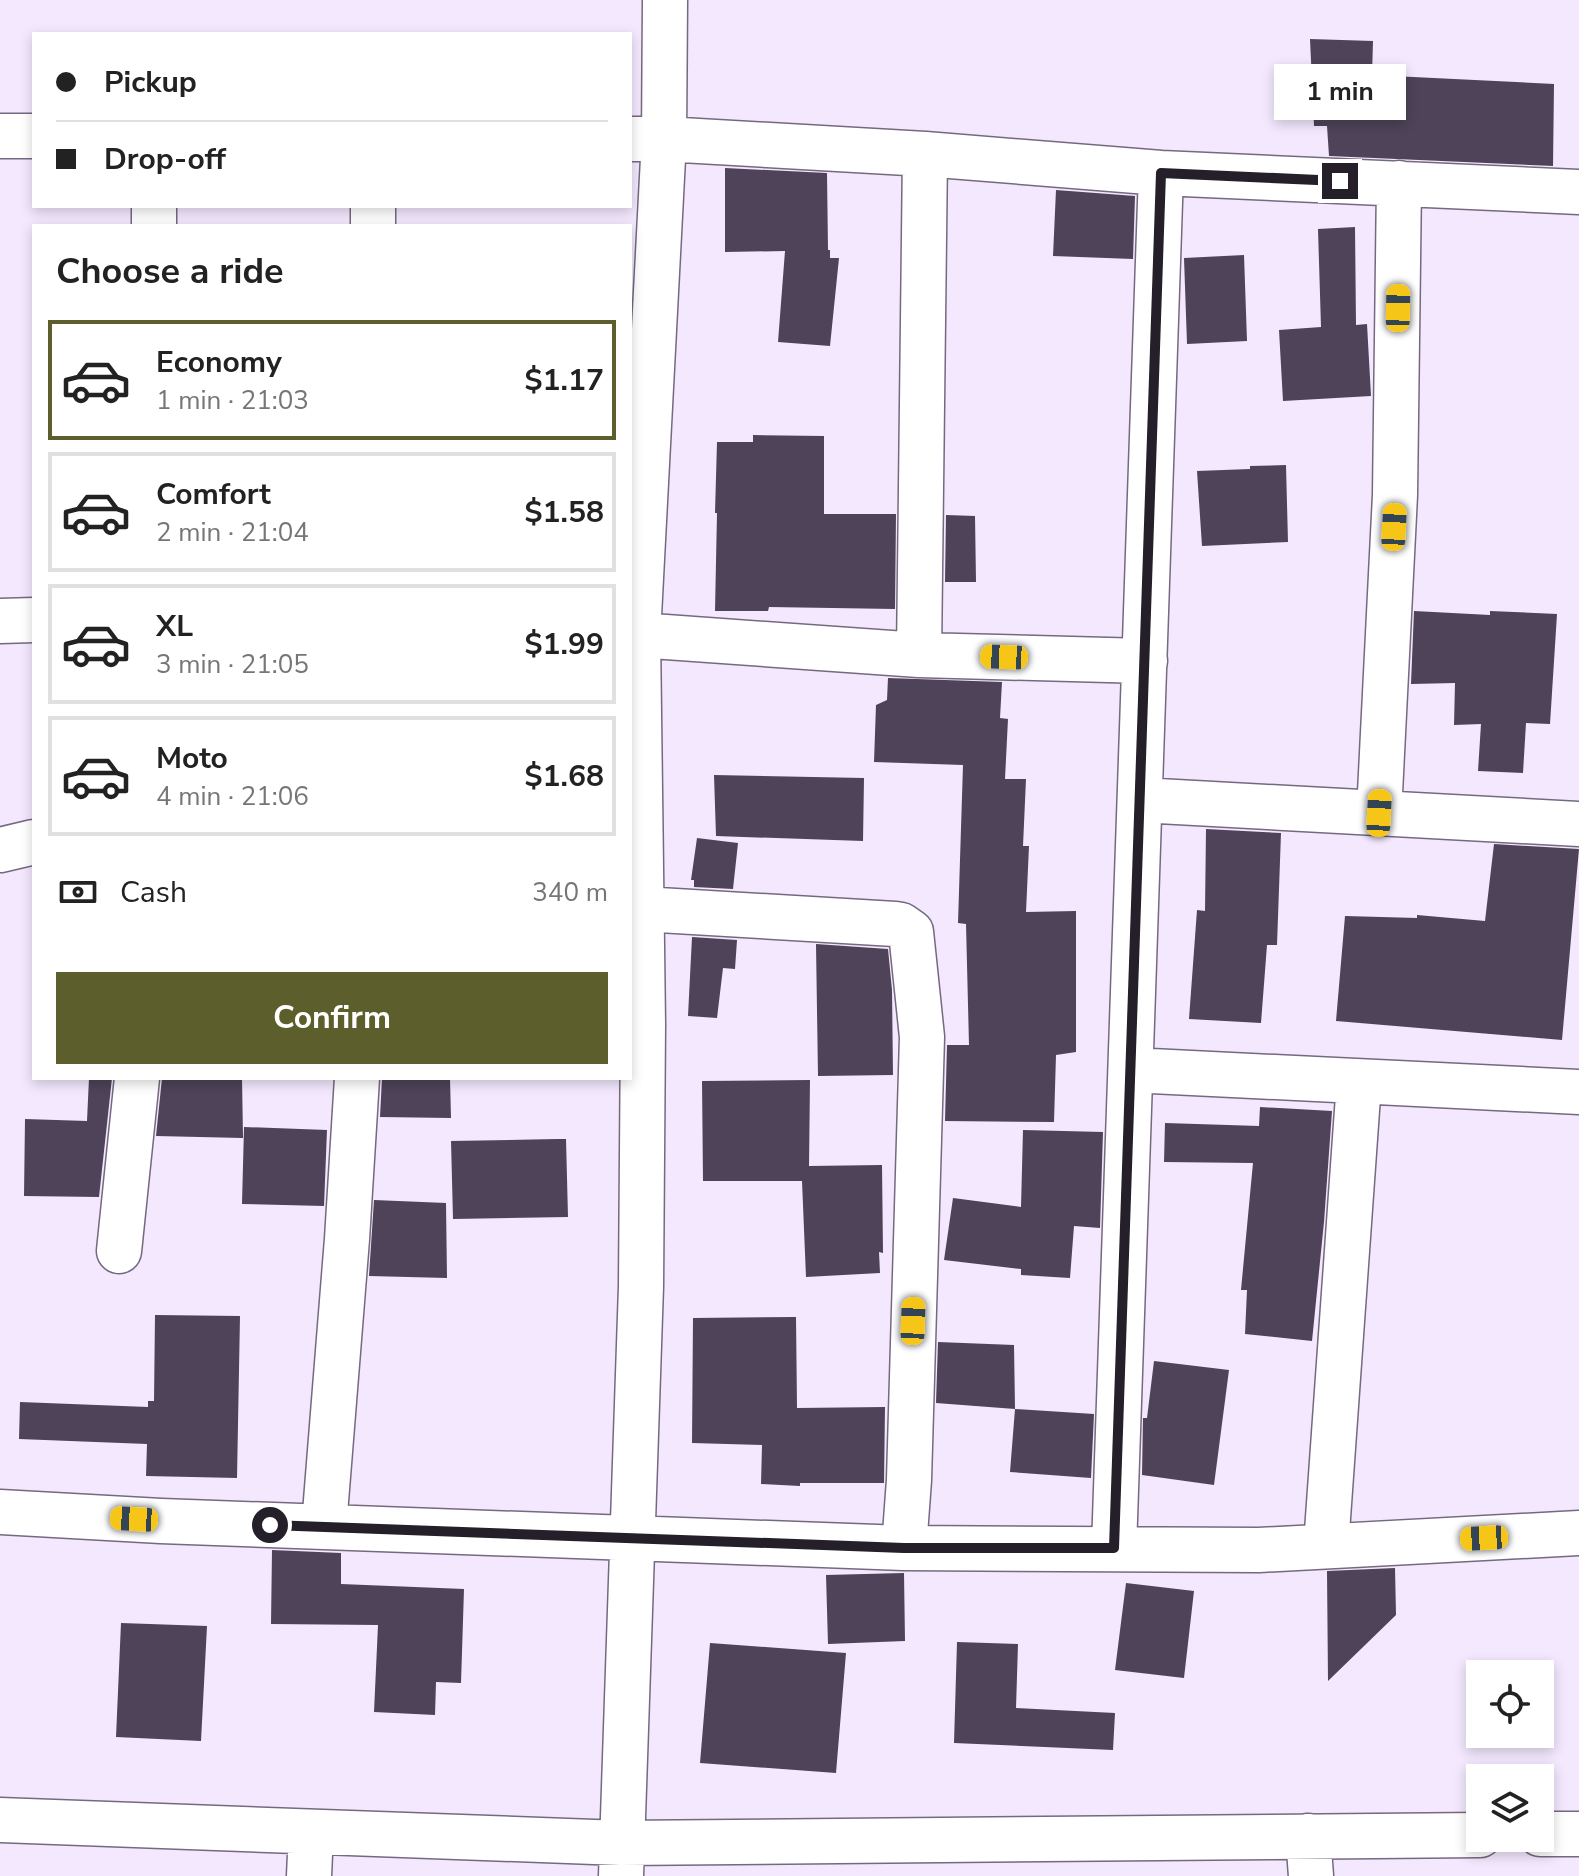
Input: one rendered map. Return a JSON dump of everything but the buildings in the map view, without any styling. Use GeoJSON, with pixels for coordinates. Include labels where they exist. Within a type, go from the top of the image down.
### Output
{"type":"FeatureCollection","features":[{"type":"Feature","properties":{"kind":"street"},"geometry":{"type":"LineString","coordinates":[[621,1860],[641,1286],[637,1025],[642,909],[635,779],[647,139],[665,0]]}},
{"type":"Feature","properties":{"kind":"street"},"geometry":{"type":"LineString","coordinates":[[0,136],[32,136]]}},
{"type":"Feature","properties":{"kind":"street"},"geometry":{"type":"LineString","coordinates":[[647,139],[925,154],[1161,173],[1579,192]]}},
{"type":"Feature","properties":{"kind":"street"},"geometry":{"type":"LineString","coordinates":[[919,655],[925,154]]}},
{"type":"Feature","properties":{"kind":"street"},"geometry":{"type":"LineString","coordinates":[[1114,1548],[1161,173]]}},
{"type":"Feature","properties":{"kind":"street"},"geometry":{"type":"LineString","coordinates":[[1379,813],[1395,495],[1399,183]]}},
{"type":"Feature","properties":{"kind":"street"},"geometry":{"type":"LineString","coordinates":[[0,621],[32,620]]}},
{"type":"Feature","properties":{"kind":"street"},"geometry":{"type":"LineString","coordinates":[[638,635],[919,655],[1145,661]]}},
{"type":"Feature","properties":{"kind":"street"},"geometry":{"type":"LineString","coordinates":[[1140,800],[1579,824]]}},
{"type":"Feature","properties":{"kind":"street"},"geometry":{"type":"LineString","coordinates":[[0,850],[32,842]]}},
{"type":"Feature","properties":{"kind":"street"},"geometry":{"type":"LineString","coordinates":[[642,909],[895,924],[911,932],[922,1037],[909,1480],[904,1548]]}},
{"type":"Feature","properties":{"kind":"street"},"geometry":{"type":"LineString","coordinates":[[1131,1070],[1579,1092]]}},
{"type":"Feature","properties":{"kind":"street"},"geometry":{"type":"LineString","coordinates":[[119,1251],[137,1080]]}},
{"type":"Feature","properties":{"kind":"street"},"geometry":{"type":"LineString","coordinates":[[324,1526],[357,1080]]}},
{"type":"Feature","properties":{"kind":"street"},"geometry":{"type":"LineString","coordinates":[[1326,1546],[1359,1082]]}},
{"type":"Feature","properties":{"kind":"street"},"geometry":{"type":"LineString","coordinates":[[0,1512],[161,1521],[904,1548],[1259,1550],[1579,1533]]}},
{"type":"Feature","properties":{"kind":"street"},"geometry":{"type":"LineString","coordinates":[[0,1820],[311,1832],[621,1860],[1309,1856],[1466,1837]]}},
{"type":"Feature","properties":{"kind":"street"},"geometry":{"type":"LineString","coordinates":[[309,1876],[311,1832]]}},
{"type":"Feature","properties":{"kind":"street"},"geometry":{"type":"LineString","coordinates":[[1554,1834],[1579,1834]]}},
{"type":"Feature","properties":{"kind":"route"},"geometry":{"type":"LineString","coordinates":[[270,1525],[904,1548],[1114,1548],[1161,173],[1340,181]]}}]}
